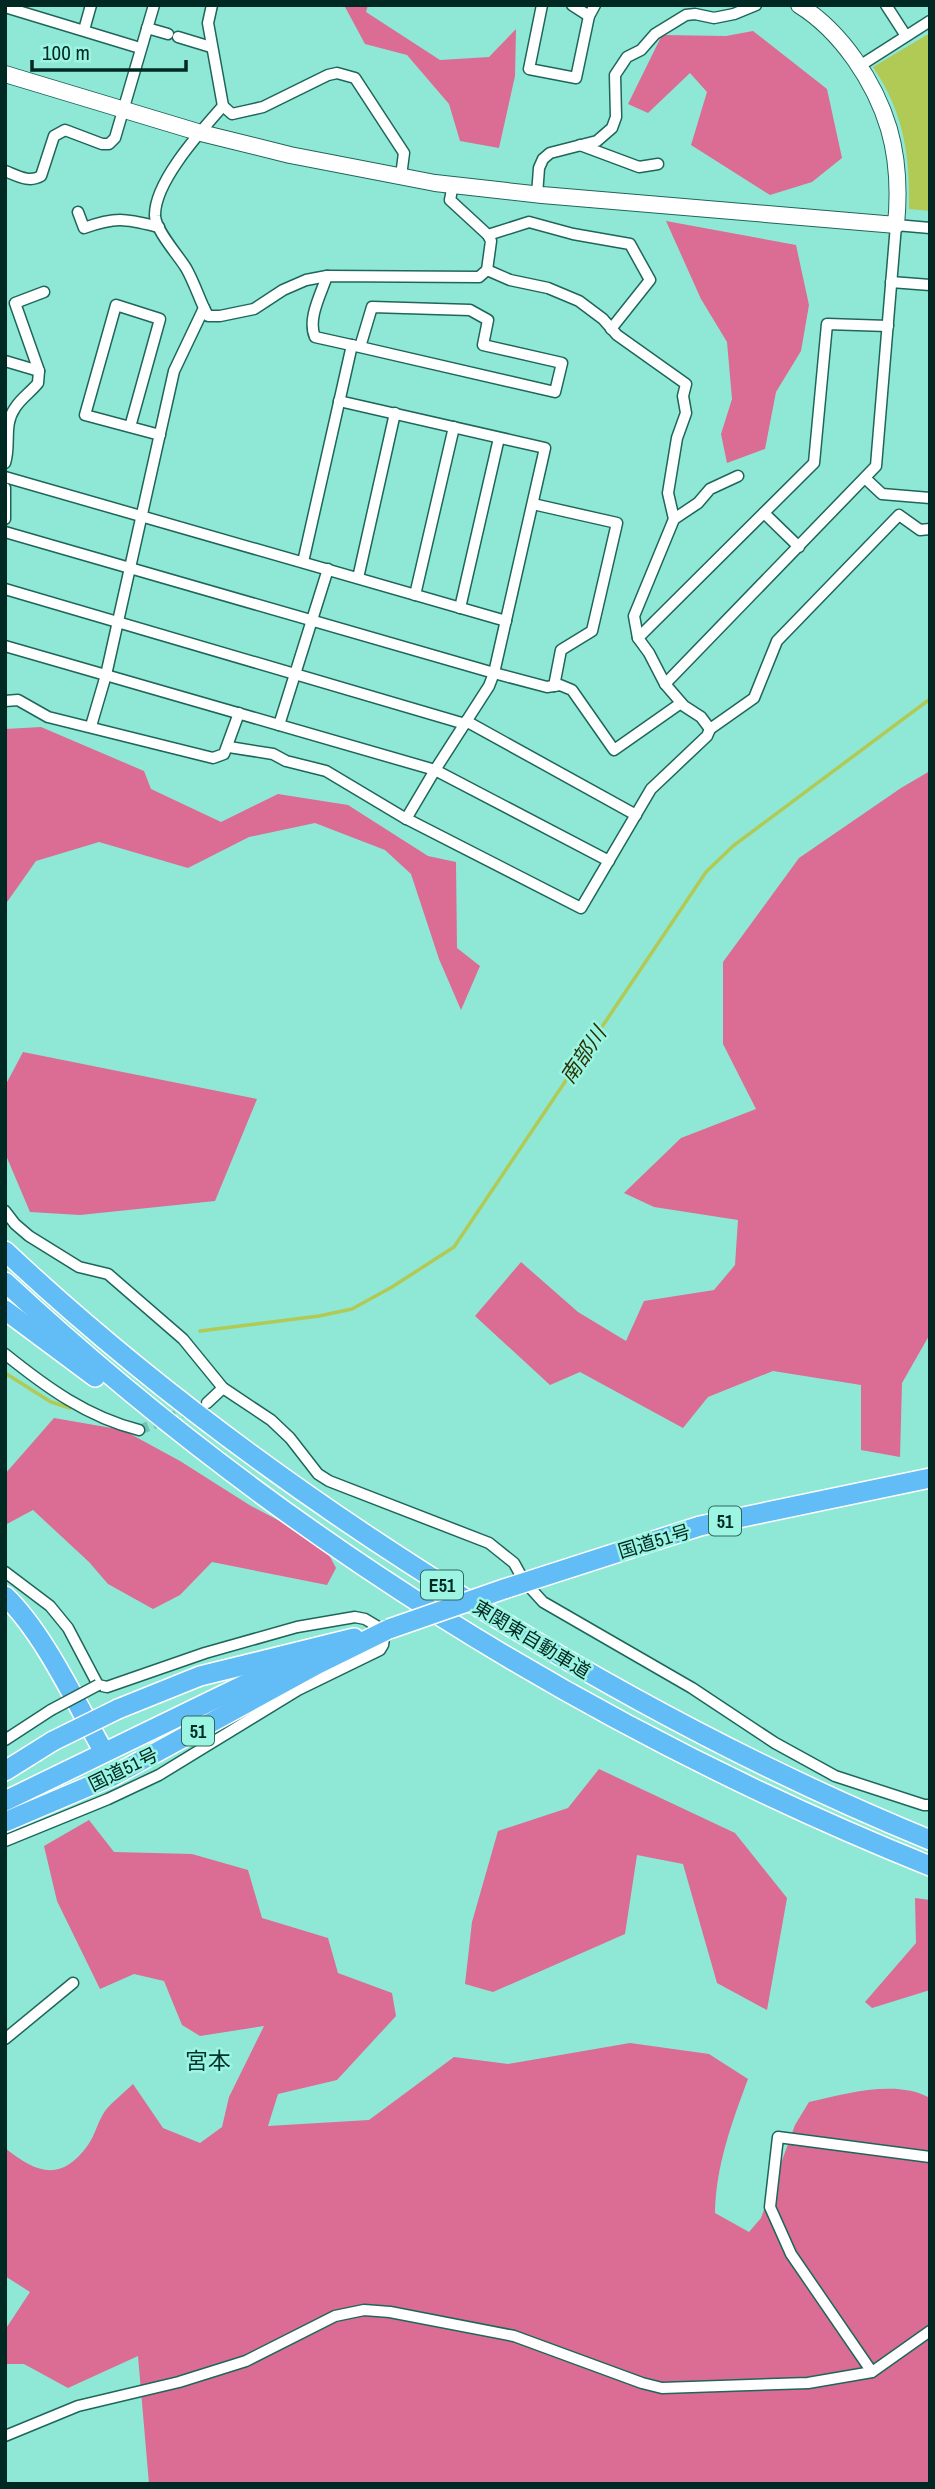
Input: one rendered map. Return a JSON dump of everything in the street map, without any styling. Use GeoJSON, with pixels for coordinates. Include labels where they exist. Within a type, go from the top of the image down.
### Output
{"type":"FeatureCollection","features":[{"type":"Feature","properties":{"kind":"highway","name":"東関東自動車道"},"geometry":{"type":"LineString","coordinates":[[5,1251],[100,1336],[210,1424],[314,1501],[438,1582],[540,1644],[671,1718],[820,1791],[930,1840]]}},
{"type":"Feature","properties":{"kind":"highway","name":"東関東自動車道"},"geometry":{"type":"LineString","coordinates":[[5,1282],[86,1354],[190,1439],[374,1573],[534,1674],[677,1752],[844,1832],[930,1866]]}},
{"type":"Feature","properties":{"kind":"highway"},"geometry":{"type":"LineString","coordinates":[[5,1310],[135,1408],[167,1429],[190,1439]]}},
{"type":"Feature","properties":{"kind":"highway","name":"国道51号"},"geometry":{"type":"LineString","coordinates":[[5,1771],[53,1741],[118,1709],[200,1676],[387,1630],[524,1581],[700,1526],[930,1478]]}},
{"type":"Feature","properties":{"kind":"highway"},"geometry":{"type":"LineString","coordinates":[[5,1596],[14,1604],[41,1642],[104,1752]]}},
{"type":"Feature","properties":{"kind":"highway","name":"国道51号"},"geometry":{"type":"LineString","coordinates":[[5,1822],[113,1776],[318,1664],[387,1630]]}},
{"type":"Feature","properties":{"kind":"highway"},"geometry":{"type":"LineString","coordinates":[[252,1681],[333,1653],[350,1650]]}},
{"type":"Feature","properties":{"kind":"highway"},"geometry":{"type":"LineString","coordinates":[[5,1801],[252,1681],[304,1651]]}},
{"type":"Feature","properties":{"kind":"street"},"geometry":{"type":"LineString","coordinates":[[84,30],[91,5]]}},
{"type":"Feature","properties":{"kind":"street"},"geometry":{"type":"LineString","coordinates":[[5,171],[29,180],[41,176],[54,136],[65,130],[102,144],[109,144],[115,138],[154,5]]}},
{"type":"Feature","properties":{"kind":"street"},"geometry":{"type":"LineString","coordinates":[[212,5],[208,23],[223,106],[232,114],[263,107],[328,75],[337,73],[355,78],[404,153],[401,176]]}},
{"type":"Feature","properties":{"kind":"street"},"geometry":{"type":"LineString","coordinates":[[542,5],[529,69],[576,79],[589,16],[595,5]]}},
{"type":"Feature","properties":{"kind":"street"},"geometry":{"type":"LineString","coordinates":[[572,5],[589,16]]}},
{"type":"Feature","properties":{"kind":"street"},"geometry":{"type":"LineString","coordinates":[[537,195],[539,168],[543,159],[550,153],[597,141],[612,128],[616,117],[615,75],[627,57],[641,50],[655,34],[686,15],[714,18],[734,15],[756,5]]}},
{"type":"Feature","properties":{"kind":"street"},"geometry":{"type":"LineString","coordinates":[[665,684],[876,466],[896,225],[897,182],[889,129],[880,105],[858,67],[824,24],[799,5]]}},
{"type":"Feature","properties":{"kind":"street"},"geometry":{"type":"LineString","coordinates":[[886,5],[906,36]]}},
{"type":"Feature","properties":{"kind":"street"},"geometry":{"type":"LineString","coordinates":[[5,7],[27,9],[140,48]]}},
{"type":"Feature","properties":{"kind":"street"},"geometry":{"type":"LineString","coordinates":[[858,67],[930,21]]}},
{"type":"Feature","properties":{"kind":"street"},"geometry":{"type":"LineString","coordinates":[[147,28],[211,47]]}},
{"type":"Feature","properties":{"kind":"street"},"geometry":{"type":"LineString","coordinates":[[5,74],[201,132],[290,155],[401,176],[537,195],[930,228]]}},
{"type":"Feature","properties":{"kind":"street"},"geometry":{"type":"LineString","coordinates":[[223,106],[166,180],[159,195],[155,218],[187,269],[208,316],[254,309],[283,290],[306,280],[327,276],[479,277],[487,270],[491,241],[450,200],[453,184]]}},
{"type":"Feature","properties":{"kind":"street"},"geometry":{"type":"LineString","coordinates":[[580,145],[639,167],[658,164]]}},
{"type":"Feature","properties":{"kind":"street"},"geometry":{"type":"LineString","coordinates":[[78,212],[84,228],[108,219],[124,219],[159,227]]}},
{"type":"Feature","properties":{"kind":"street"},"geometry":{"type":"LineString","coordinates":[[488,236],[529,222],[573,234],[631,244],[650,280],[611,329]]}},
{"type":"Feature","properties":{"kind":"street"},"geometry":{"type":"LineString","coordinates":[[487,270],[510,280],[548,288],[579,301],[603,319],[611,329],[686,384],[683,396],[686,413],[677,438],[668,493],[674,519]]}},
{"type":"Feature","properties":{"kind":"street"},"geometry":{"type":"LineString","coordinates":[[303,562],[339,401],[356,346],[372,307],[470,310],[488,320],[482,345],[562,363],[555,392],[356,346],[316,337],[312,329],[327,276]]}},
{"type":"Feature","properties":{"kind":"street"},"geometry":{"type":"LineString","coordinates":[[891,282],[930,285]]}},
{"type":"Feature","properties":{"kind":"street"},"geometry":{"type":"LineString","coordinates":[[5,463],[8,455],[7,429],[12,413],[16,405],[38,383],[39,371],[15,303],[44,292]]}},
{"type":"Feature","properties":{"kind":"street"},"geometry":{"type":"LineString","coordinates":[[130,427],[160,318],[116,304],[85,415],[130,427],[160,435]]}},
{"type":"Feature","properties":{"kind":"street"},"geometry":{"type":"LineString","coordinates":[[91,726],[106,675],[174,371],[204,308]]}},
{"type":"Feature","properties":{"kind":"street"},"geometry":{"type":"LineString","coordinates":[[639,638],[814,463],[827,324],[888,326]]}},
{"type":"Feature","properties":{"kind":"street"},"geometry":{"type":"LineString","coordinates":[[5,361],[39,371]]}},
{"type":"Feature","properties":{"kind":"street"},"geometry":{"type":"LineString","coordinates":[[339,401],[545,448],[494,673],[406,819]]}},
{"type":"Feature","properties":{"kind":"street"},"geometry":{"type":"LineString","coordinates":[[358,578],[395,413]]}},
{"type":"Feature","properties":{"kind":"street"},"geometry":{"type":"LineString","coordinates":[[415,595],[454,427]]}},
{"type":"Feature","properties":{"kind":"street"},"geometry":{"type":"LineString","coordinates":[[460,608],[499,438]]}},
{"type":"Feature","properties":{"kind":"street"},"geometry":{"type":"LineString","coordinates":[[710,729],[701,717],[681,703],[665,684],[639,638],[635,616],[674,519],[698,503],[710,489],[738,476]]}},
{"type":"Feature","properties":{"kind":"street"},"geometry":{"type":"LineString","coordinates":[[5,477],[506,621]]}},
{"type":"Feature","properties":{"kind":"street"},"geometry":{"type":"LineString","coordinates":[[866,479],[882,494],[930,498]]}},
{"type":"Feature","properties":{"kind":"street"},"geometry":{"type":"LineString","coordinates":[[5,488],[5,519]]}},
{"type":"Feature","properties":{"kind":"street"},"geometry":{"type":"LineString","coordinates":[[533,504],[617,523],[592,631],[561,650],[554,686]]}},
{"type":"Feature","properties":{"kind":"street"},"geometry":{"type":"LineString","coordinates":[[764,513],[799,547]]}},
{"type":"Feature","properties":{"kind":"street"},"geometry":{"type":"LineString","coordinates":[[229,747],[273,754],[286,761],[326,771],[406,819],[581,908],[651,789],[707,736],[710,729],[754,698],[777,641],[899,515],[920,530],[930,528]]}},
{"type":"Feature","properties":{"kind":"street"},"geometry":{"type":"LineString","coordinates":[[5,532],[494,673],[547,687],[560,685],[572,690],[614,750],[681,703]]}},
{"type":"Feature","properties":{"kind":"street"},"geometry":{"type":"LineString","coordinates":[[279,725],[328,569]]}},
{"type":"Feature","properties":{"kind":"street"},"geometry":{"type":"LineString","coordinates":[[5,589],[466,722],[636,815]]}},
{"type":"Feature","properties":{"kind":"street"},"geometry":{"type":"LineString","coordinates":[[5,646],[435,770],[609,861]]}},
{"type":"Feature","properties":{"kind":"street"},"geometry":{"type":"LineString","coordinates":[[5,701],[18,700],[48,717],[213,758],[224,754],[229,747],[239,713]]}},
{"type":"Feature","properties":{"kind":"street"},"geometry":{"type":"LineString","coordinates":[[5,1212],[29,1236],[79,1267],[108,1274],[183,1339],[223,1388],[271,1420],[290,1438],[318,1474],[329,1481],[489,1544],[514,1563],[524,1581],[543,1602],[692,1688],[775,1743],[835,1776],[930,1805]]}},
{"type":"Feature","properties":{"kind":"street"},"geometry":{"type":"LineString","coordinates":[[5,1354],[57,1395],[118,1424],[139,1430]]}},
{"type":"Feature","properties":{"kind":"street"},"geometry":{"type":"LineString","coordinates":[[207,1403],[223,1388]]}},
{"type":"Feature","properties":{"kind":"street"},"geometry":{"type":"LineString","coordinates":[[5,1572],[50,1606],[68,1628],[99,1685]]}},
{"type":"Feature","properties":{"kind":"street"},"geometry":{"type":"LineString","coordinates":[[5,1740],[51,1710],[99,1685],[107,1687],[205,1653],[297,1627],[355,1617],[387,1630],[380,1650],[298,1690],[159,1775],[5,1841]]}},
{"type":"Feature","properties":{"kind":"street"},"geometry":{"type":"LineString","coordinates":[[5,2039],[73,1983]]}},
{"type":"Feature","properties":{"kind":"street"},"geometry":{"type":"LineString","coordinates":[[872,2372],[791,2254],[770,2207],[778,2137],[930,2157]]}},
{"type":"Feature","properties":{"kind":"street"},"geometry":{"type":"LineString","coordinates":[[5,2436],[78,2406],[179,2382],[246,2361],[335,2316],[365,2310],[390,2312],[514,2336],[662,2388],[808,2383],[872,2372],[930,2331]]}},
{"type":"Feature","properties":{"kind":"shaded area"},"geometry":{"type":"Polygon","coordinates":[[[344,5],[368,5],[366,12],[440,60],[489,57],[516,29],[515,76],[499,148],[460,141],[449,104],[407,55],[365,44],[344,5]]]}},
{"type":"Feature","properties":{"kind":"shaded area"},"geometry":{"type":"Polygon","coordinates":[[[753,31],[827,89],[842,158],[812,182],[770,195],[691,145],[707,92],[690,73],[648,113],[628,104],[662,35],[726,36],[753,31]]]}},
{"type":"Feature","properties":{"kind":"shaded area"},"geometry":{"type":"Polygon","coordinates":[[[930,33],[930,211],[909,209],[908,170],[903,135],[892,101],[873,67],[930,33]]]}},
{"type":"Feature","properties":{"kind":"shaded area"},"geometry":{"type":"Polygon","coordinates":[[[666,221],[796,245],[809,305],[801,351],[776,392],[765,449],[727,463],[721,434],[732,399],[727,342],[701,299],[666,221]]]}},
{"type":"Feature","properties":{"kind":"shaded area"},"geometry":{"type":"Polygon","coordinates":[[[41,727],[144,771],[151,789],[221,822],[278,794],[348,805],[428,856],[456,862],[457,948],[480,966],[461,1010],[439,959],[411,874],[385,850],[315,823],[249,837],[188,868],[99,842],[36,861],[5,905],[5,729],[41,727]]]}},
{"type":"Feature","properties":{"kind":"shaded area"},"geometry":{"type":"Polygon","coordinates":[[[930,771],[930,1334],[902,1383],[900,1457],[861,1450],[861,1385],[773,1371],[708,1397],[683,1428],[580,1372],[550,1385],[475,1316],[521,1262],[578,1312],[626,1341],[644,1301],[714,1290],[735,1265],[738,1220],[654,1207],[624,1193],[681,1138],[756,1109],[723,1044],[723,962],[799,858],[930,771]]]}},
{"type":"Feature","properties":{"kind":"shaded area"},"geometry":{"type":"Polygon","coordinates":[[[23,1052],[257,1099],[215,1201],[80,1215],[30,1212],[5,1153],[5,1086],[23,1052]]]}},
{"type":"Feature","properties":{"kind":"shaded area"},"geometry":{"type":"Polygon","coordinates":[[[54,1418],[123,1430],[180,1461],[251,1506],[301,1532],[327,1551],[336,1568],[327,1585],[212,1562],[180,1595],[153,1609],[108,1584],[89,1562],[33,1510],[5,1525],[5,1474],[54,1418]]]}},
{"type":"Feature","properties":{"kind":"shaded area"},"geometry":{"type":"Polygon","coordinates":[[[599,1769],[735,1833],[787,1898],[767,2010],[717,1983],[683,1864],[637,1855],[625,1934],[493,1992],[465,1984],[472,1922],[498,1831],[568,1808],[599,1769]]]}},
{"type":"Feature","properties":{"kind":"shaded area"},"geometry":{"type":"Polygon","coordinates":[[[89,1820],[114,1852],[192,1854],[248,1870],[262,1918],[328,1938],[338,1973],[392,1993],[396,2016],[337,2080],[278,2094],[268,2126],[369,2120],[454,2057],[508,2064],[630,2043],[709,2054],[748,2079],[722,2161],[715,2213],[749,2232],[761,2218],[795,2125],[809,2102],[854,2092],[886,2089],[917,2092],[930,2098],[930,2484],[149,2484],[138,2356],[68,2388],[24,2364],[5,2364],[5,2330],[30,2292],[5,2276],[5,2148],[38,2168],[58,2169],[68,2165],[88,2145],[105,2111],[133,2084],[163,2128],[200,2143],[222,2127],[229,2097],[264,2026],[200,2036],[182,2025],[164,1981],[134,1974],[100,1989],[57,1901],[44,1846],[89,1820]]]}},
{"type":"Feature","properties":{"kind":"shaded area"},"geometry":{"type":"Polygon","coordinates":[[[915,1898],[930,1900],[930,1990],[872,2008],[865,2002],[916,1943],[915,1898]]]}},
{"type":"Feature","properties":{"kind":"waterway","name":"南部川"},"geometry":{"type":"LineString","coordinates":[[200,1331],[319,1316],[352,1309],[454,1247],[706,872],[733,846],[930,699]]}},
{"type":"Feature","properties":{"kind":"waterway","name":"南部川"},"geometry":{"type":"LineString","coordinates":[[5,1373],[51,1402],[70,1408]]}},
{"type":"Feature","properties":{"kind":"tunnel"},"geometry":{"type":"LineString","coordinates":[[139,1430],[192,1409]]}},
{"type":"Feature","properties":{"kind":"district","name":"宮本"},"geometry":{"type":"Point","coordinates":[208,2060]}}]}
